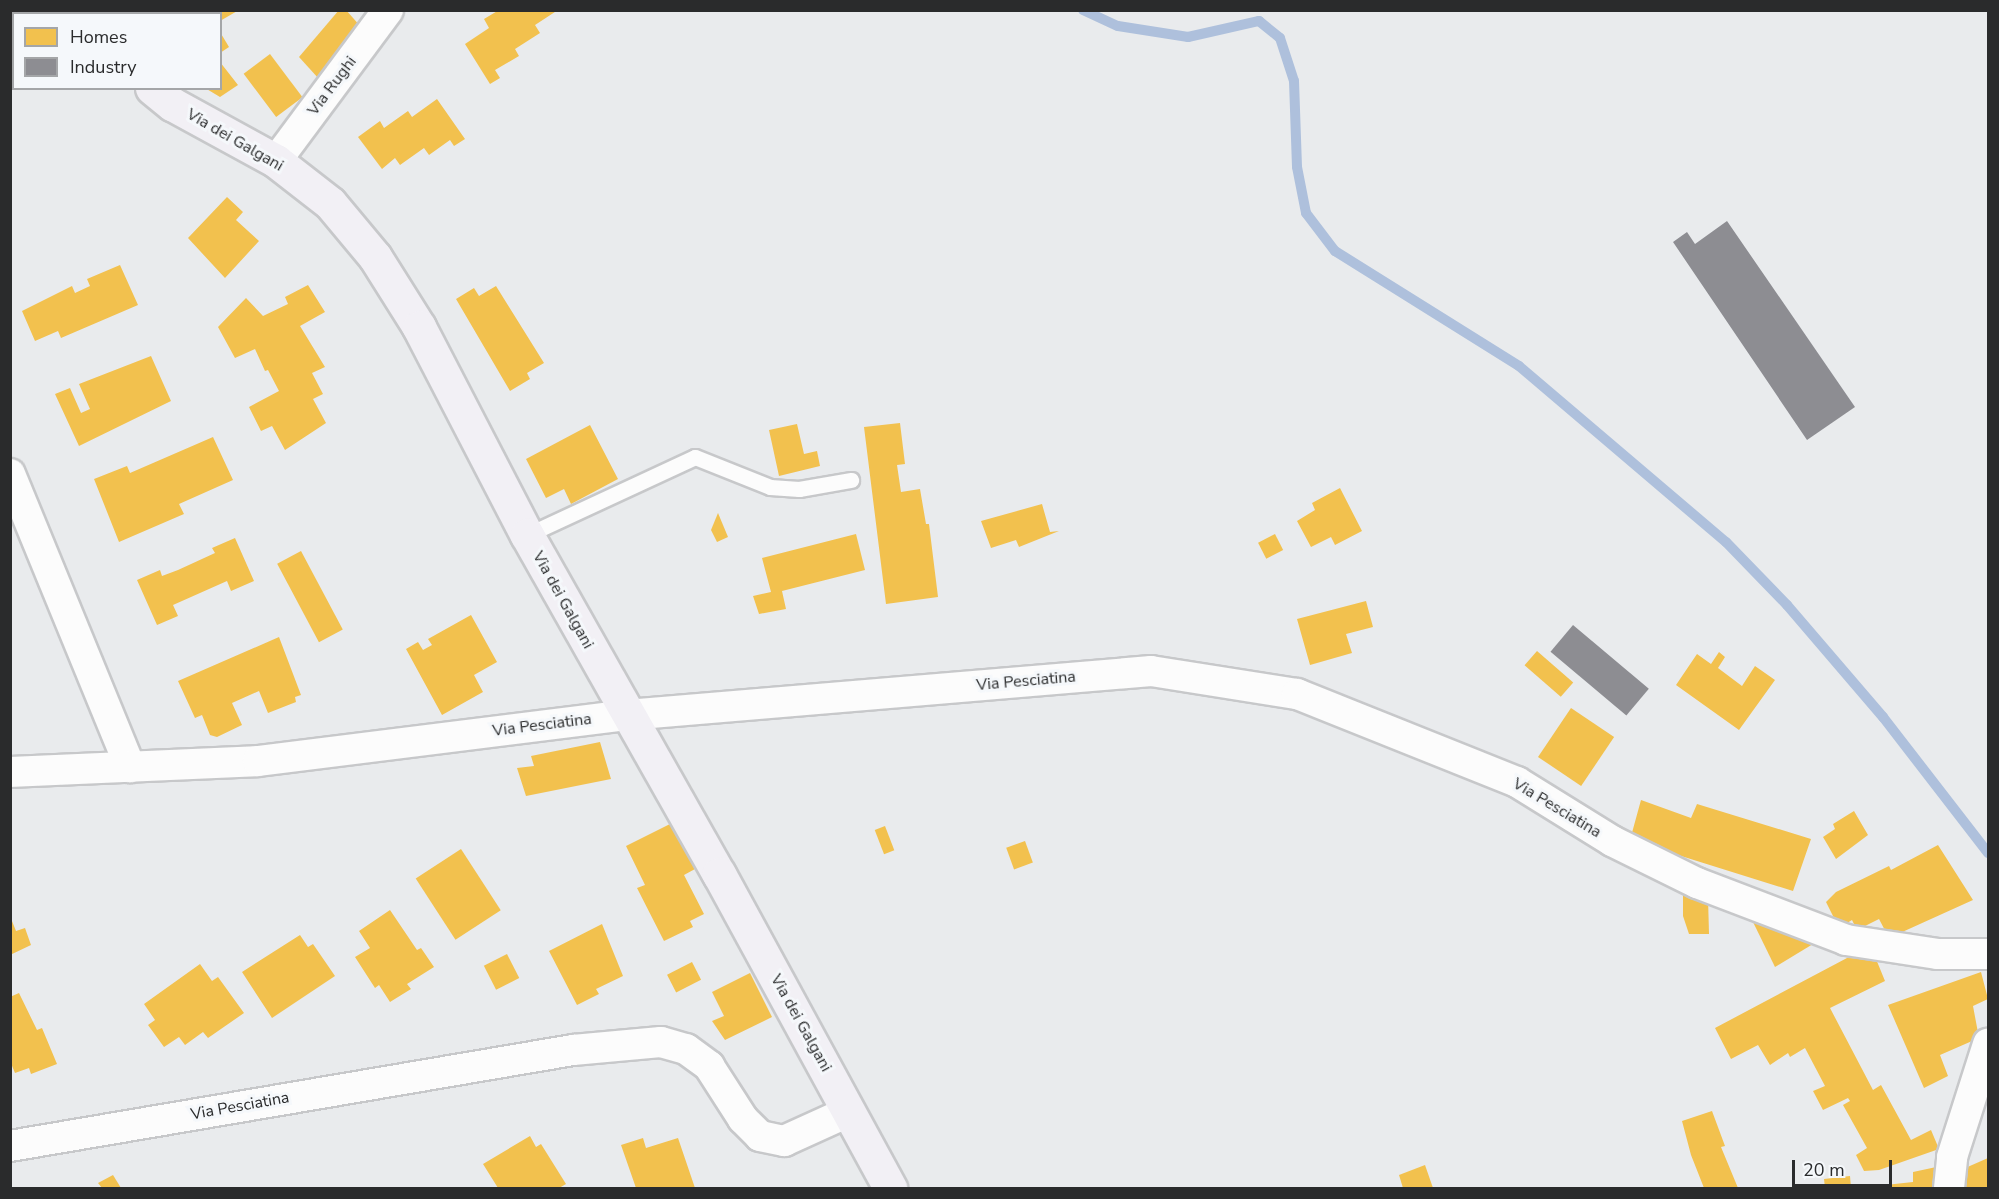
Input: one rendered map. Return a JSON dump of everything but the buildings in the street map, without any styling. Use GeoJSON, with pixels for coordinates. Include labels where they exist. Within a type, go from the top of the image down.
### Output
{"type":"FeatureCollection","features":[{"type":"Feature","properties":{"kind":"street","name":"Via Rughi"},"geometry":{"type":"LineString","coordinates":[[276,161],[388,10]]}},
{"type":"Feature","properties":{"kind":"street","name":"Via dei Galgani"},"geometry":{"type":"LineString","coordinates":[[154,90],[172,104],[276,161],[330,203],[375,256],[419,327],[527,535],[850,1112],[890,1188]]}},
{"type":"Feature","properties":{"kind":"street"},"geometry":{"type":"LineString","coordinates":[[10,474],[130,767]]}},
{"type":"Feature","properties":{"kind":"street","name":"Via Pesciatina"},"geometry":{"type":"LineString","coordinates":[[10,772],[258,761],[627,715],[1151,671],[1297,694],[1517,782],[1612,841],[1697,883],[1846,940],[1937,954],[1989,954]]}},
{"type":"Feature","properties":{"kind":"street","name":"Via Pesciatina"},"geometry":{"type":"LineString","coordinates":[[10,1146],[573,1050],[661,1042],[686,1049],[709,1066],[743,1119],[760,1136],[784,1141],[850,1112]]}},
{"type":"Feature","properties":{"kind":"street"},"geometry":{"type":"LineString","coordinates":[[1949,1188],[1952,1158],[1989,1044]]}},
{"type":"Feature","properties":{"kind":"lane"},"geometry":{"type":"LineString","coordinates":[[527,535],[695,457],[770,487],[799,489],[851,480]]}},
{"type":"Feature","properties":{"kind":"waterway"},"geometry":{"type":"LineString","coordinates":[[1083,10],[1118,26],[1188,37],[1259,21],[1280,38],[1294,81],[1297,167],[1306,213],[1335,251],[1519,366],[1726,542],[1787,605],[1883,717],[1988,853]]}}]}
